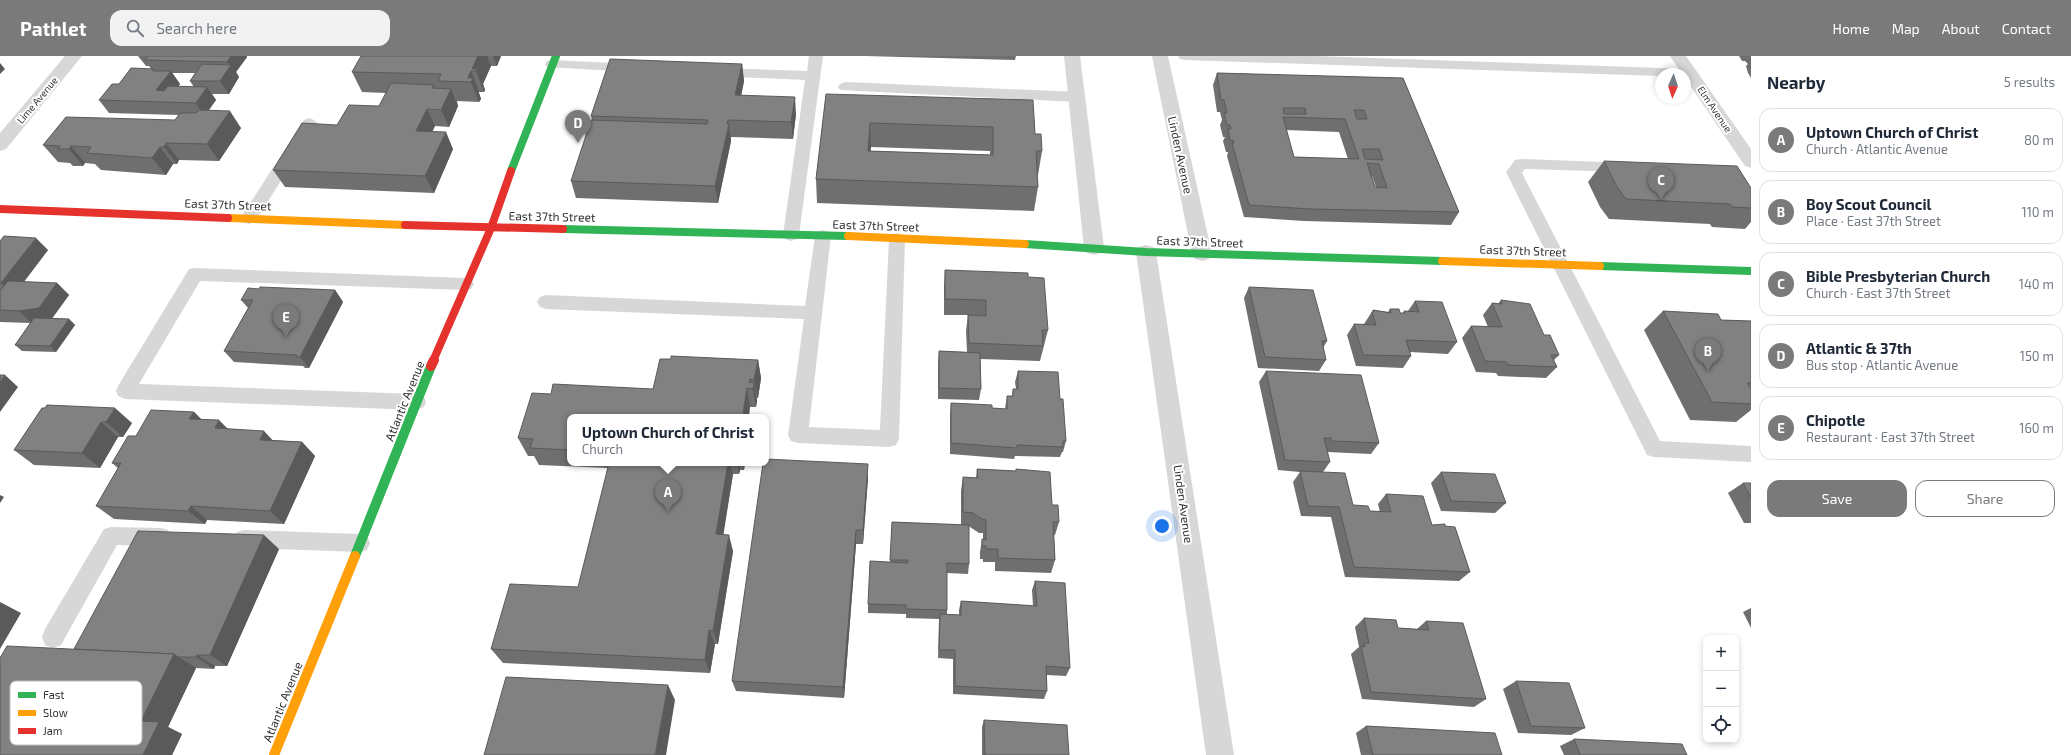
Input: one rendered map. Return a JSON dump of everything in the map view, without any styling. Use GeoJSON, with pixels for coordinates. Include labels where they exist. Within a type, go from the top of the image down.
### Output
{"type":"FeatureCollection","features":[{"type":"Feature","properties":{"kind":"street","name":"Lime Avenue"},"geometry":{"type":"LineString","coordinates":[[0,145],[74,56]]}},
{"type":"Feature","properties":{"kind":"street"},"geometry":{"type":"LineString","coordinates":[[1072,56],[1078,97],[1094,248]]}},
{"type":"Feature","properties":{"kind":"street","name":"Linden Avenue"},"geometry":{"type":"LineString","coordinates":[[1160,56],[1202,254]]}},
{"type":"Feature","properties":{"kind":"street","name":"Elm Avenue"},"geometry":{"type":"LineString","coordinates":[[1678,56],[1686,68]]}},
{"type":"Feature","properties":{"kind":"street","name":"Atlantic Avenue"},"geometry":{"type":"LineString","coordinates":[[274,755],[465,284],[490,228],[520,145],[554,60]]}},
{"type":"Feature","properties":{"kind":"street","name":"Elm Avenue"},"geometry":{"type":"LineString","coordinates":[[1691,74],[1751,162]]}},
{"type":"Feature","properties":{"kind":"street","name":"East 37th Street"},"geometry":{"type":"LineString","coordinates":[[0,209],[490,228],[823,236],[1202,254],[1751,271]]}},
{"type":"Feature","properties":{"kind":"street","name":"Linden Avenue"},"geometry":{"type":"LineString","coordinates":[[1146,252],[1220,755]]}},
{"type":"Feature","properties":{"kind":"lane"},"geometry":{"type":"LineString","coordinates":[[791,235],[816,56]]}},
{"type":"Feature","properties":{"kind":"lane"},"geometry":{"type":"LineString","coordinates":[[1185,56],[1424,63],[1493,61],[1567,69],[1655,72]]}},
{"type":"Feature","properties":{"kind":"lane"},"geometry":{"type":"LineString","coordinates":[[1560,56],[1567,69]]}},
{"type":"Feature","properties":{"kind":"lane"},"geometry":{"type":"LineString","coordinates":[[554,60],[646,68]]}},
{"type":"Feature","properties":{"kind":"lane"},"geometry":{"type":"LineString","coordinates":[[701,71],[813,76]]}},
{"type":"Feature","properties":{"kind":"lane"},"geometry":{"type":"LineString","coordinates":[[846,87],[1078,97]]}},
{"type":"Feature","properties":{"kind":"lane"},"geometry":{"type":"LineString","coordinates":[[249,218],[308,123]]}},
{"type":"Feature","properties":{"kind":"lane"},"geometry":{"type":"LineString","coordinates":[[1636,167],[1521,164],[1514,172],[1654,449],[1751,454]]}},
{"type":"Feature","properties":{"kind":"lane"},"geometry":{"type":"LineString","coordinates":[[823,236],[798,435],[889,439],[897,239]]}},
{"type":"Feature","properties":{"kind":"lane"},"geometry":{"type":"LineString","coordinates":[[417,402],[126,391],[195,274],[465,284]]}},
{"type":"Feature","properties":{"kind":"lane"},"geometry":{"type":"LineString","coordinates":[[546,302],[814,313]]}},
{"type":"Feature","properties":{"kind":"lane"},"geometry":{"type":"LineString","coordinates":[[53,637],[111,536],[181,538]]}},
{"type":"Feature","properties":{"kind":"lane"},"geometry":{"type":"LineString","coordinates":[[228,539],[360,543]]}},
{"type":"Feature","properties":{"kind":"building"},"geometry":{"type":"Polygon","coordinates":[[[148,56],[231,56],[227,62],[145,60],[148,56]]]}},
{"type":"Feature","properties":{"kind":"building"},"geometry":{"type":"Polygon","coordinates":[[[361,56],[478,56],[472,69],[477,69],[476,71],[471,71],[468,78],[473,78],[471,82],[438,81],[441,74],[352,72],[361,56]]]}},
{"type":"Feature","properties":{"kind":"building"},"geometry":{"type":"Polygon","coordinates":[[[610,59],[742,64],[735,95],[795,97],[791,122],[728,120],[727,124],[729,124],[715,186],[571,181],[591,120],[707,124],[708,120],[591,116],[610,59]]]}},
{"type":"Feature","properties":{"kind":"building"},"geometry":{"type":"Polygon","coordinates":[[[202,64],[231,65],[220,81],[190,81],[202,64]]]}},
{"type":"Feature","properties":{"kind":"building"},"geometry":{"type":"Polygon","coordinates":[[[131,68],[154,69],[153,71],[171,71],[156,90],[164,91],[168,86],[207,87],[196,103],[99,100],[112,84],[119,84],[131,68]]]}},
{"type":"Feature","properties":{"kind":"building"},"geometry":{"type":"Polygon","coordinates":[[[1217,73],[1403,78],[1459,212],[1310,209],[1249,205],[1232,143],[1234,143],[1233,140],[1230,140],[1228,129],[1231,129],[1230,125],[1227,125],[1224,113],[1227,113],[1224,100],[1221,100],[1217,73]],[[1283,108],[1284,114],[1306,114],[1305,108],[1283,108]],[[1354,110],[1357,119],[1367,119],[1364,110],[1354,110]],[[1283,117],[1294,157],[1359,159],[1345,119],[1283,117]],[[1362,149],[1365,159],[1383,160],[1379,149],[1362,149]],[[1367,163],[1375,187],[1387,188],[1379,164],[1367,163]]]}},
{"type":"Feature","properties":{"kind":"building"},"geometry":{"type":"Polygon","coordinates":[[[391,83],[434,85],[432,88],[451,89],[441,110],[427,109],[416,131],[446,132],[425,176],[273,170],[302,123],[337,125],[349,105],[379,106],[391,83]]]}},
{"type":"Feature","properties":{"kind":"building"},"geometry":{"type":"Polygon","coordinates":[[[826,94],[1033,100],[1035,134],[1041,134],[1042,151],[1036,151],[1038,187],[816,179],[826,94]],[[870,123],[868,151],[993,155],[993,127],[870,123]]]}},
{"type":"Feature","properties":{"kind":"building"},"geometry":{"type":"Polygon","coordinates":[[[199,110],[230,111],[207,144],[166,143],[164,147],[160,147],[152,158],[87,153],[91,147],[71,146],[69,149],[58,149],[60,146],[43,145],[66,117],[175,120],[180,113],[196,113],[199,110]]]}},
{"type":"Feature","properties":{"kind":"building"},"geometry":{"type":"Polygon","coordinates":[[[1604,161],[1737,166],[1751,188],[1751,208],[1732,207],[1730,204],[1626,199],[1617,187],[1604,161]]]}},
{"type":"Feature","properties":{"kind":"building"},"geometry":{"type":"Polygon","coordinates":[[[4,236],[36,238],[1,283],[0,241],[4,236]]]}},
{"type":"Feature","properties":{"kind":"building"},"geometry":{"type":"Polygon","coordinates":[[[945,270],[1028,273],[1028,277],[1044,278],[1048,330],[1042,330],[1043,346],[969,343],[968,315],[986,316],[986,300],[945,299],[945,270]]]}},
{"type":"Feature","properties":{"kind":"building"},"geometry":{"type":"Polygon","coordinates":[[[8,281],[57,283],[39,308],[19,311],[0,310],[0,291],[8,281]]]}},
{"type":"Feature","properties":{"kind":"building"},"geometry":{"type":"Polygon","coordinates":[[[260,287],[335,290],[300,357],[296,357],[297,355],[224,351],[253,300],[241,300],[248,288],[259,289],[260,287]]]}},
{"type":"Feature","properties":{"kind":"building"},"geometry":{"type":"Polygon","coordinates":[[[1249,287],[1313,290],[1327,341],[1322,341],[1326,360],[1265,357],[1249,287]]]}},
{"type":"Feature","properties":{"kind":"building"},"geometry":{"type":"Polygon","coordinates":[[[1501,300],[1530,304],[1544,335],[1550,335],[1559,355],[1551,355],[1557,367],[1508,365],[1506,362],[1485,361],[1471,326],[1502,327],[1492,303],[1502,304],[1501,300]]]}},
{"type":"Feature","properties":{"kind":"building"},"geometry":{"type":"Polygon","coordinates":[[[1415,301],[1442,302],[1457,342],[1406,340],[1411,356],[1363,355],[1354,324],[1376,325],[1372,312],[1374,312],[1373,310],[1391,313],[1390,309],[1399,309],[1400,313],[1405,313],[1404,311],[1419,312],[1415,301]]]}},
{"type":"Feature","properties":{"kind":"building"},"geometry":{"type":"Polygon","coordinates":[[[1663,311],[1718,314],[1721,320],[1751,321],[1751,383],[1747,383],[1751,389],[1751,404],[1712,402],[1663,311]]]}},
{"type":"Feature","properties":{"kind":"building"},"geometry":{"type":"Polygon","coordinates":[[[34,318],[69,319],[50,346],[15,345],[34,318]]]}},
{"type":"Feature","properties":{"kind":"building"},"geometry":{"type":"Polygon","coordinates":[[[939,351],[980,353],[981,389],[939,388],[939,351]]]}},
{"type":"Feature","properties":{"kind":"building"},"geometry":{"type":"Polygon","coordinates":[[[671,356],[758,360],[754,380],[750,379],[749,382],[754,383],[753,389],[747,388],[743,413],[749,414],[567,414],[567,450],[530,448],[533,439],[518,438],[532,393],[551,394],[553,384],[653,389],[660,359],[671,359],[671,356]]]}},
{"type":"Feature","properties":{"kind":"building"},"geometry":{"type":"Polygon","coordinates":[[[1018,371],[1058,372],[1060,399],[1063,399],[1066,441],[1063,441],[1063,447],[1017,445],[1017,448],[951,443],[951,403],[992,405],[992,408],[1007,409],[1007,396],[1013,396],[1013,389],[1018,389],[1018,371]]]}},
{"type":"Feature","properties":{"kind":"building"},"geometry":{"type":"Polygon","coordinates":[[[1266,371],[1361,375],[1379,443],[1332,441],[1331,438],[1324,438],[1330,462],[1285,460],[1266,371]]]}},
{"type":"Feature","properties":{"kind":"building"},"geometry":{"type":"Polygon","coordinates":[[[0,375],[5,375],[0,382],[0,375]]]}},
{"type":"Feature","properties":{"kind":"building"},"geometry":{"type":"Polygon","coordinates":[[[47,405],[115,408],[106,422],[101,422],[82,453],[14,450],[42,408],[45,408],[47,405]]]}},
{"type":"Feature","properties":{"kind":"building"},"geometry":{"type":"Polygon","coordinates":[[[151,410],[194,412],[189,419],[219,420],[215,428],[264,431],[260,440],[302,442],[270,511],[191,506],[188,511],[96,506],[121,463],[112,463],[128,436],[136,436],[151,410]]]}},
{"type":"Feature","properties":{"kind":"building"},"geometry":{"type":"Polygon","coordinates":[[[769,459],[868,464],[863,530],[856,530],[843,687],[732,681],[763,466],[769,466],[769,459]]]}},
{"type":"Feature","properties":{"kind":"building"},"geometry":{"type":"Polygon","coordinates":[[[608,466],[727,466],[716,534],[729,535],[713,631],[709,630],[705,660],[491,649],[510,584],[578,587],[608,466]]]}},
{"type":"Feature","properties":{"kind":"building"},"geometry":{"type":"Polygon","coordinates":[[[977,469],[1016,471],[1016,469],[1050,472],[1052,505],[1058,505],[1059,522],[1053,522],[1055,560],[998,558],[998,549],[986,549],[986,546],[982,546],[982,539],[986,540],[986,520],[973,513],[963,512],[963,477],[978,478],[977,469]]]}},
{"type":"Feature","properties":{"kind":"building"},"geometry":{"type":"Polygon","coordinates":[[[1300,471],[1345,473],[1353,505],[1368,506],[1370,511],[1391,512],[1386,494],[1423,496],[1432,525],[1445,524],[1445,526],[1455,527],[1470,572],[1354,567],[1339,507],[1308,506],[1300,471]]]}},
{"type":"Feature","properties":{"kind":"building"},"geometry":{"type":"Polygon","coordinates":[[[1441,472],[1495,474],[1506,503],[1451,501],[1441,472]]]}},
{"type":"Feature","properties":{"kind":"building"},"geometry":{"type":"Polygon","coordinates":[[[1743,483],[1751,483],[1751,498],[1743,483]]]}},
{"type":"Feature","properties":{"kind":"building"},"geometry":{"type":"Polygon","coordinates":[[[892,522],[969,525],[969,564],[947,563],[947,610],[906,609],[906,605],[868,604],[870,561],[908,563],[908,560],[890,560],[892,522]]]}},
{"type":"Feature","properties":{"kind":"building"},"geometry":{"type":"Polygon","coordinates":[[[138,531],[264,535],[210,655],[178,657],[174,654],[74,649],[138,531]]]}},
{"type":"Feature","properties":{"kind":"building"},"geometry":{"type":"Polygon","coordinates":[[[1035,581],[1065,583],[1070,668],[1046,666],[1047,691],[955,686],[955,650],[939,650],[940,614],[961,615],[961,601],[1037,606],[1035,581]]]}},
{"type":"Feature","properties":{"kind":"building"},"geometry":{"type":"Polygon","coordinates":[[[1364,618],[1396,620],[1398,628],[1429,630],[1426,621],[1463,623],[1486,699],[1371,692],[1361,646],[1365,647],[1364,643],[1369,643],[1364,618]]]}},
{"type":"Feature","properties":{"kind":"building"},"geometry":{"type":"Polygon","coordinates":[[[7,646],[174,654],[142,719],[142,681],[10,681],[10,745],[142,745],[142,721],[159,722],[143,755],[0,755],[0,658],[7,646]]]}},
{"type":"Feature","properties":{"kind":"building"},"geometry":{"type":"Polygon","coordinates":[[[506,677],[668,685],[655,755],[484,755],[506,677]]]}},
{"type":"Feature","properties":{"kind":"building"},"geometry":{"type":"Polygon","coordinates":[[[1516,681],[1569,683],[1585,728],[1531,726],[1516,681]]]}},
{"type":"Feature","properties":{"kind":"building"},"geometry":{"type":"Polygon","coordinates":[[[984,720],[1067,725],[1069,755],[985,755],[984,720]]]}},
{"type":"Feature","properties":{"kind":"building"},"geometry":{"type":"Polygon","coordinates":[[[1366,726],[1495,733],[1502,755],[1373,755],[1366,726]]]}},
{"type":"Feature","properties":{"kind":"building"},"geometry":{"type":"Polygon","coordinates":[[[1574,739],[1682,744],[1687,755],[1580,755],[1574,739]]]}},
{"type":"Feature","properties":{"kind":"traffic: fast"},"geometry":{"type":"LineString","coordinates":[[511,171],[556,56]]}},
{"type":"Feature","properties":{"kind":"traffic: fast"},"geometry":{"type":"LineString","coordinates":[[563,229],[848,236]]}},
{"type":"Feature","properties":{"kind":"traffic: fast"},"geometry":{"type":"LineString","coordinates":[[1025,244],[1146,252],[1442,261]]}},
{"type":"Feature","properties":{"kind":"traffic: fast"},"geometry":{"type":"LineString","coordinates":[[1600,266],[1751,271]]}},
{"type":"Feature","properties":{"kind":"traffic: fast"},"geometry":{"type":"LineString","coordinates":[[355,556],[431,366]]}},
{"type":"Feature","properties":{"kind":"traffic: slow"},"geometry":{"type":"LineString","coordinates":[[228,218],[405,225]]}},
{"type":"Feature","properties":{"kind":"traffic: slow"},"geometry":{"type":"LineString","coordinates":[[848,236],[1025,244]]}},
{"type":"Feature","properties":{"kind":"traffic: slow"},"geometry":{"type":"LineString","coordinates":[[1442,261],[1600,266]]}},
{"type":"Feature","properties":{"kind":"traffic: slow"},"geometry":{"type":"LineString","coordinates":[[274,755],[355,556]]}},
{"type":"Feature","properties":{"kind":"traffic: jam"},"geometry":{"type":"LineString","coordinates":[[431,366],[491,228],[511,171]]}},
{"type":"Feature","properties":{"kind":"traffic: jam"},"geometry":{"type":"LineString","coordinates":[[0,209],[228,218]]}},
{"type":"Feature","properties":{"kind":"traffic: jam"},"geometry":{"type":"LineString","coordinates":[[405,225],[563,229]]}},
{"type":"Feature","properties":{"kind":"place","name":"Atlantic & 37th"},"geometry":{"type":"Point","coordinates":[578,143]}},
{"type":"Feature","properties":{"kind":"place","name":"Bible Presbyterian Church"},"geometry":{"type":"Point","coordinates":[1661,200]}},
{"type":"Feature","properties":{"kind":"place","name":"Chipotle"},"geometry":{"type":"Point","coordinates":[286,337]}},
{"type":"Feature","properties":{"kind":"place","name":"Boy Scout Council"},"geometry":{"type":"Point","coordinates":[1708,371]}},
{"type":"Feature","properties":{"kind":"place","name":"Uptown Church of Christ"},"geometry":{"type":"Point","coordinates":[668,512]}}]}
